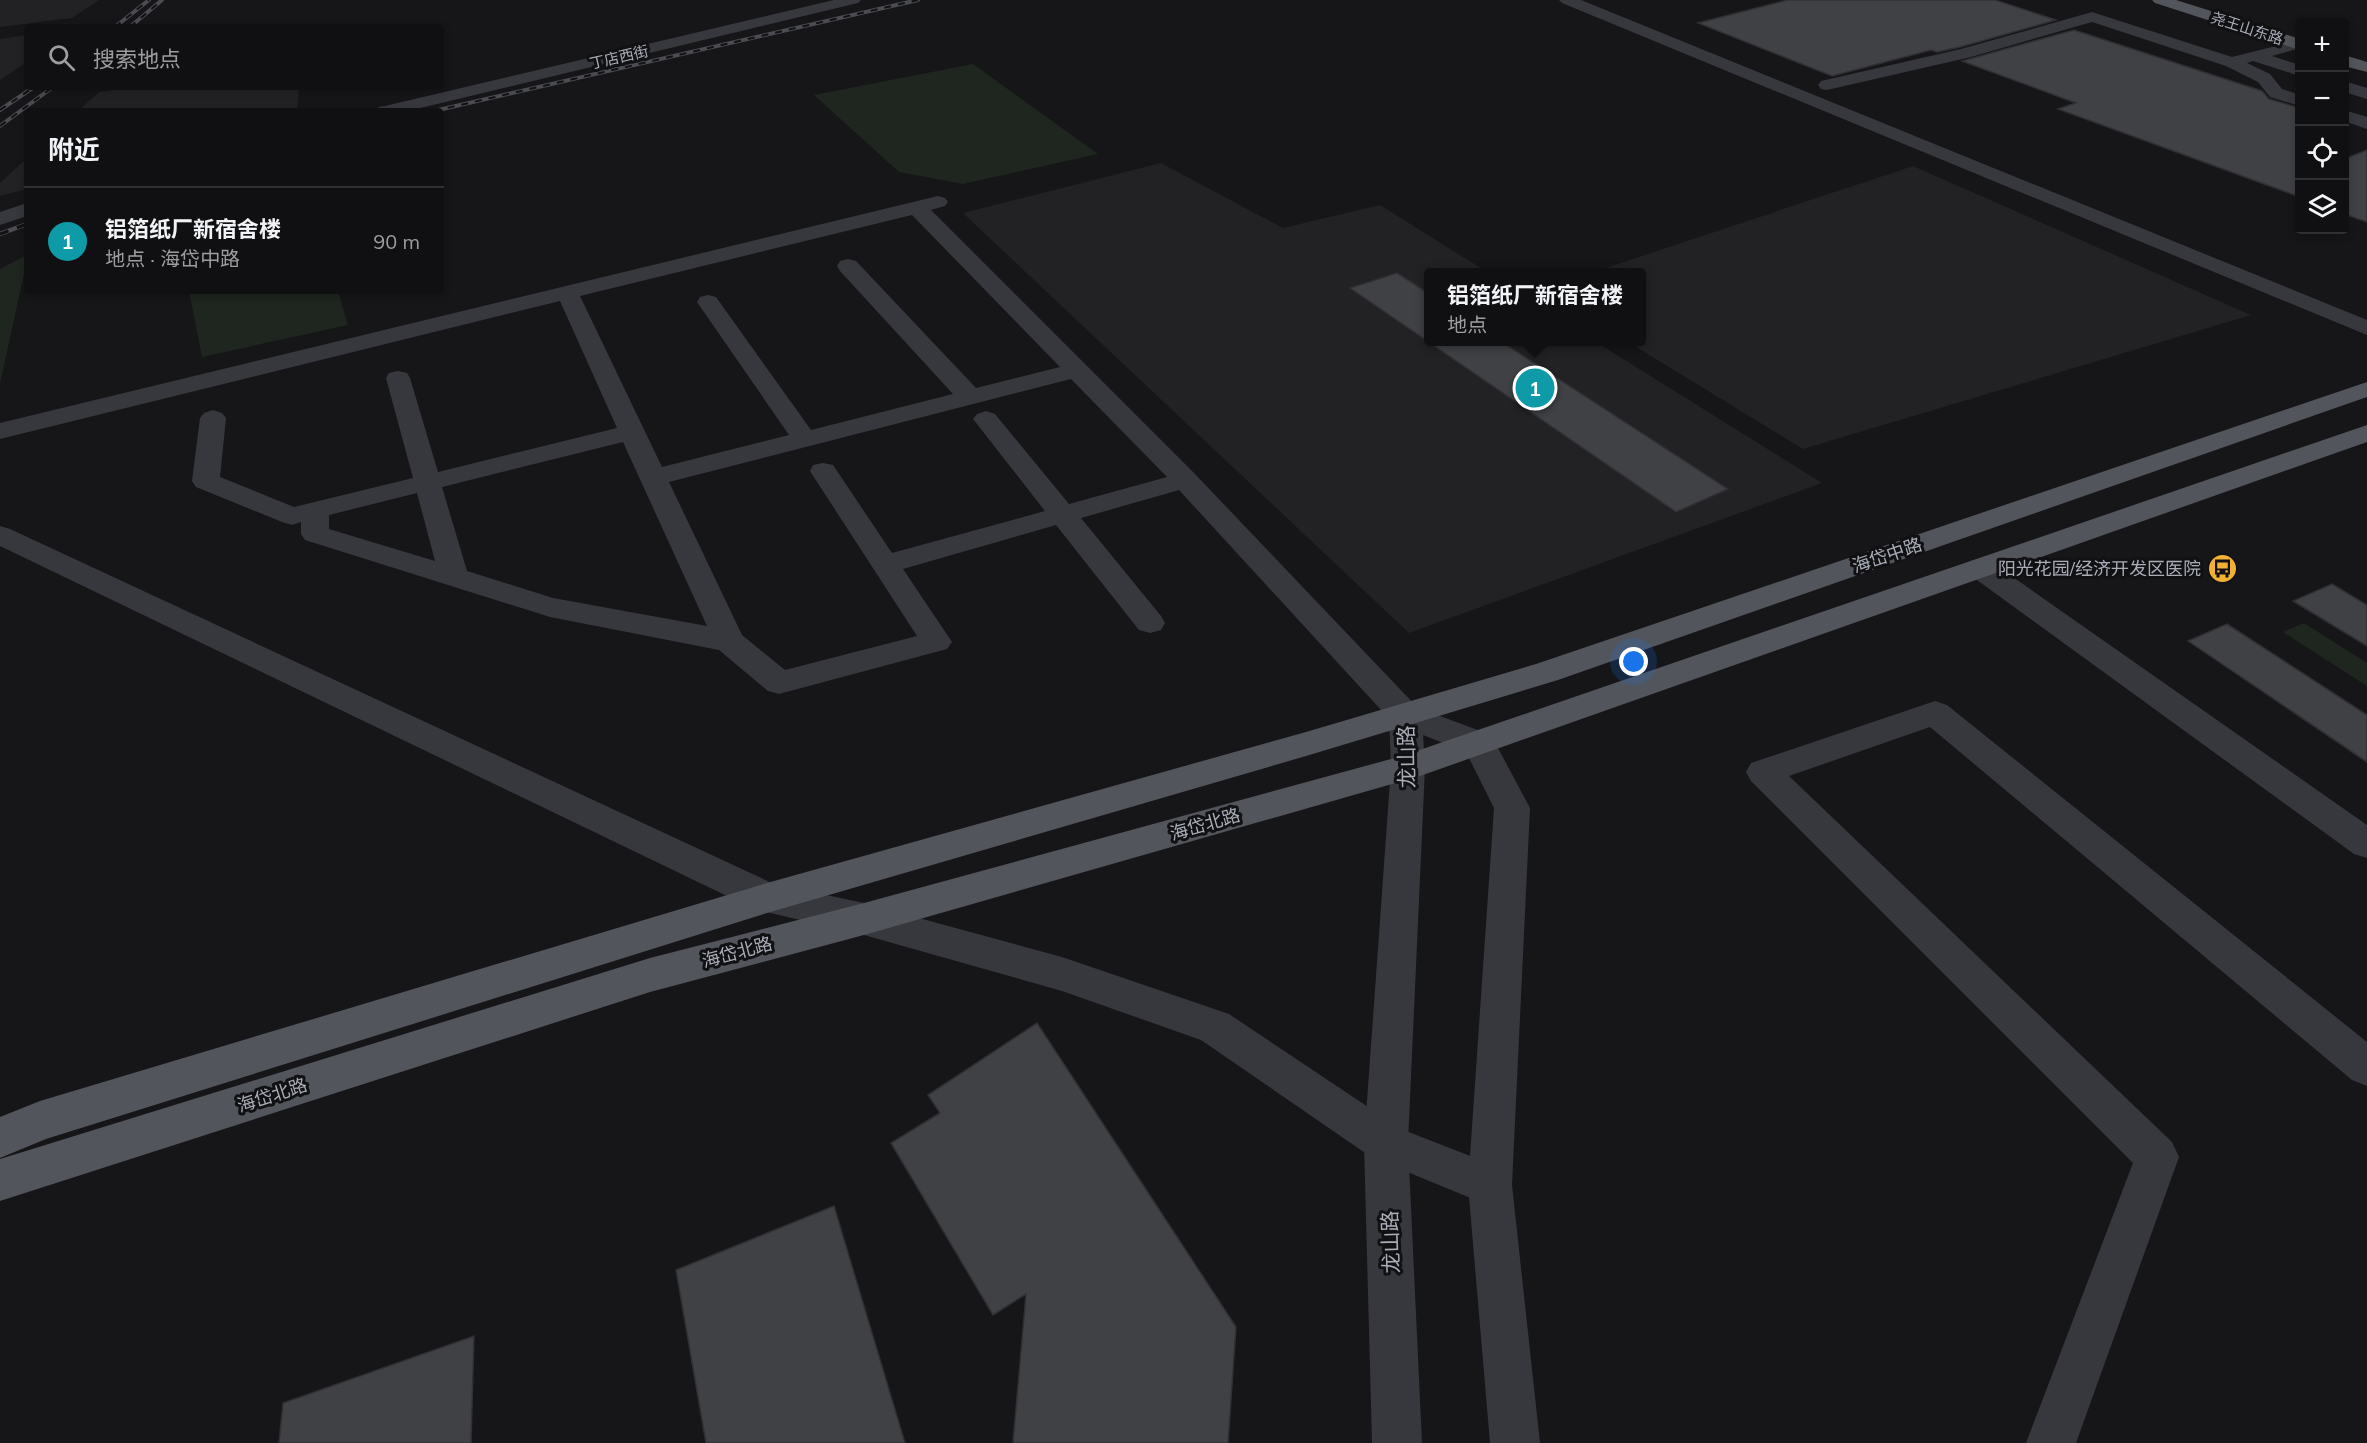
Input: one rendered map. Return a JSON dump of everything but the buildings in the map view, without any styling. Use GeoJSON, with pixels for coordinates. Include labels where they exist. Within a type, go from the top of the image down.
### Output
{"type":"FeatureCollection","features":[{"type":"Feature","properties":{"kind":"main road","name":"尧王山东路"},"geometry":{"type":"LineString","coordinates":[[2160,0],[2277,38],[2295,40]]}},
{"type":"Feature","properties":{"kind":"main road","name":"尧王山东路"},"geometry":{"type":"LineString","coordinates":[[2189,0],[2295,39]]}},
{"type":"Feature","properties":{"kind":"main road"},"geometry":{"type":"LineString","coordinates":[[2349,52],[2367,57]]}},
{"type":"Feature","properties":{"kind":"main road"},"geometry":{"type":"LineString","coordinates":[[2349,62],[2367,67]]}},
{"type":"Feature","properties":{"kind":"main road","name":"海岱中路"},"geometry":{"type":"LineString","coordinates":[[1405,715],[1547,672],[2367,389]]}},
{"type":"Feature","properties":{"kind":"main road"},"geometry":{"type":"LineString","coordinates":[[1479,744],[2367,433]]}},
{"type":"Feature","properties":{"kind":"main road"},"geometry":{"type":"LineString","coordinates":[[0,1138],[40,1121],[766,898],[1405,715]]}},
{"type":"Feature","properties":{"kind":"main road","name":"海岱北路"},"geometry":{"type":"LineString","coordinates":[[0,1180],[651,975],[864,919],[1408,767],[1479,744]]}},
{"type":"Feature","properties":{"kind":"street","name":"丁店西街"},"geometry":{"type":"LineString","coordinates":[[398,108],[853,0]]}},
{"type":"Feature","properties":{"kind":"street"},"geometry":{"type":"LineString","coordinates":[[1567,0],[2365,325]]}},
{"type":"Feature","properties":{"kind":"street"},"geometry":{"type":"LineString","coordinates":[[774,5],[793,14]]}},
{"type":"Feature","properties":{"kind":"street"},"geometry":{"type":"LineString","coordinates":[[1827,85],[1965,53],[2092,18],[2232,62],[2265,78],[2276,93],[2295,99]]}},
{"type":"Feature","properties":{"kind":"street"},"geometry":{"type":"LineString","coordinates":[[2232,62],[2295,41]]}},
{"type":"Feature","properties":{"kind":"street"},"geometry":{"type":"LineString","coordinates":[[2254,56],[2295,69]]}},
{"type":"Feature","properties":{"kind":"street"},"geometry":{"type":"LineString","coordinates":[[2349,88],[2367,94]]}},
{"type":"Feature","properties":{"kind":"street"},"geometry":{"type":"LineString","coordinates":[[2349,117],[2367,123]]}},
{"type":"Feature","properties":{"kind":"street"},"geometry":{"type":"LineString","coordinates":[[0,431],[928,205],[1077,370],[1185,480],[1405,715]]}},
{"type":"Feature","properties":{"kind":"street"},"geometry":{"type":"LineString","coordinates":[[0,219],[24,210]]}},
{"type":"Feature","properties":{"kind":"street"},"geometry":{"type":"LineString","coordinates":[[848,266],[970,397]]}},
{"type":"Feature","properties":{"kind":"street"},"geometry":{"type":"LineString","coordinates":[[568,294],[729,641],[779,683],[936,642],[823,471]]}},
{"type":"Feature","properties":{"kind":"street"},"geometry":{"type":"LineString","coordinates":[[708,302],[805,439]]}},
{"type":"Feature","properties":{"kind":"street"},"geometry":{"type":"LineString","coordinates":[[652,478],[1077,370]]}},
{"type":"Feature","properties":{"kind":"street"},"geometry":{"type":"LineString","coordinates":[[398,378],[454,577]]}},
{"type":"Feature","properties":{"kind":"street"},"geometry":{"type":"LineString","coordinates":[[213,418],[206,481],[292,516],[631,432]]}},
{"type":"Feature","properties":{"kind":"street"},"geometry":{"type":"LineString","coordinates":[[987,419],[1150,623]]}},
{"type":"Feature","properties":{"kind":"street"},"geometry":{"type":"LineString","coordinates":[[886,564],[1185,480]]}},
{"type":"Feature","properties":{"kind":"street"},"geometry":{"type":"LineString","coordinates":[[315,510],[315,534],[550,607],[729,641]]}},
{"type":"Feature","properties":{"kind":"street"},"geometry":{"type":"LineString","coordinates":[[0,535],[766,898],[864,919],[1062,974],[1215,1027],[1386,1143],[1490,1185]]}},
{"type":"Feature","properties":{"kind":"street"},"geometry":{"type":"LineString","coordinates":[[1980,568],[2367,844]]}},
{"type":"Feature","properties":{"kind":"street"},"geometry":{"type":"LineString","coordinates":[[2051,1443],[2157,1157],[1763,772],[1935,714],[2367,1067]]}},
{"type":"Feature","properties":{"kind":"street","name":"龙山路"},"geometry":{"type":"LineString","coordinates":[[1397,1443],[1386,1143],[1408,767],[1405,715],[1479,744]]}},
{"type":"Feature","properties":{"kind":"street"},"geometry":{"type":"LineString","coordinates":[[1479,744],[1512,808],[1490,1185],[1515,1443]]}},
{"type":"Feature","properties":{"kind":"shaded area"},"geometry":{"type":"Polygon","coordinates":[[[0,0],[99,0],[72,18],[0,27],[0,0]]]}},
{"type":"Feature","properties":{"kind":"shaded area"},"geometry":{"type":"Polygon","coordinates":[[[24,35],[24,64],[0,80],[0,39],[24,35]]]}},
{"type":"Feature","properties":{"kind":"shaded area"},"geometry":{"type":"Polygon","coordinates":[[[973,64],[1098,154],[963,184],[899,172],[814,95],[973,64]]]}},
{"type":"Feature","properties":{"kind":"shaded area"},"geometry":{"type":"Polygon","coordinates":[[[111,90],[299,90],[297,108],[81,108],[99,92],[111,90]]]}},
{"type":"Feature","properties":{"kind":"shaded area"},"geometry":{"type":"Polygon","coordinates":[[[24,161],[24,190],[0,196],[0,183],[24,161]]]}},
{"type":"Feature","properties":{"kind":"shaded area"},"geometry":{"type":"Polygon","coordinates":[[[1161,163],[1283,228],[1380,205],[1481,268],[1424,268],[1424,346],[1602,346],[1822,483],[1409,633],[963,213],[1161,163]]]}},
{"type":"Feature","properties":{"kind":"shaded area"},"geometry":{"type":"Polygon","coordinates":[[[1913,166],[2251,315],[1803,449],[1635,346],[1646,346],[1646,268],[1606,268],[1913,166]]]}},
{"type":"Feature","properties":{"kind":"shaded area"},"geometry":{"type":"Polygon","coordinates":[[[24,257],[24,274],[0,384],[0,269],[24,257]]]}},
{"type":"Feature","properties":{"kind":"shaded area"},"geometry":{"type":"Polygon","coordinates":[[[190,294],[339,294],[348,325],[202,357],[190,294]]]}},
{"type":"Feature","properties":{"kind":"shaded area"},"geometry":{"type":"Polygon","coordinates":[[[2304,623],[2367,663],[2367,686],[2283,632],[2304,623]]]}},
{"type":"Feature","properties":{"kind":"railway"},"geometry":{"type":"LineString","coordinates":[[119,24],[149,0]]}},
{"type":"Feature","properties":{"kind":"railway"},"geometry":{"type":"LineString","coordinates":[[134,24],[162,0]]}},
{"type":"Feature","properties":{"kind":"railway"},"geometry":{"type":"LineString","coordinates":[[444,109],[918,0]]}},
{"type":"Feature","properties":{"kind":"railway"},"geometry":{"type":"LineString","coordinates":[[0,110],[30,90]]}},
{"type":"Feature","properties":{"kind":"railway"},"geometry":{"type":"LineString","coordinates":[[24,108],[49,90]]}},
{"type":"Feature","properties":{"kind":"railway"},"geometry":{"type":"LineString","coordinates":[[0,126],[24,108]]}},
{"type":"Feature","properties":{"kind":"railway"},"geometry":{"type":"LineString","coordinates":[[0,234],[24,225]]}},
{"type":"Feature","properties":{"kind":"place","name":"铝箔纸厂新宿舍楼"},"geometry":{"type":"Point","coordinates":[1535,388]}},
{"type":"Feature","properties":{"kind":"place","name":"阳光花园/经济开发区医院"},"geometry":{"type":"Point","coordinates":[2222,568]}}]}
